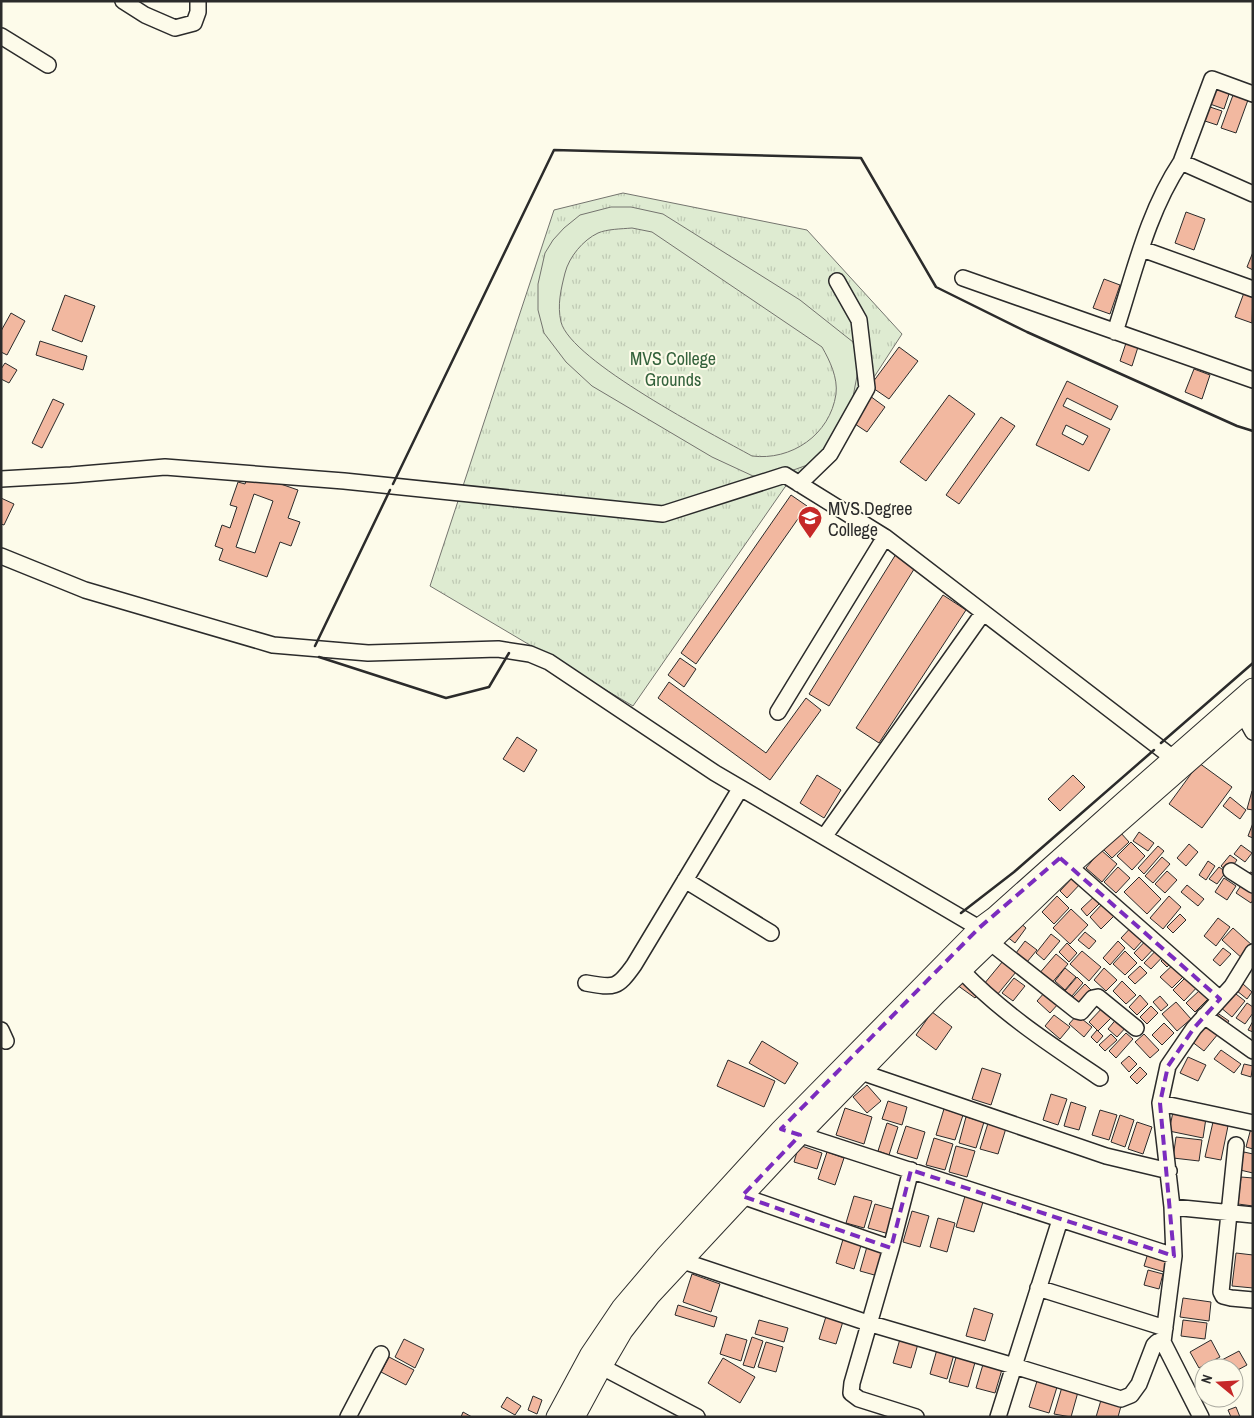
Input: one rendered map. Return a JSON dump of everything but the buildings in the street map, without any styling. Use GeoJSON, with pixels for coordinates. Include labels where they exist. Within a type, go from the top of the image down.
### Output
{"type":"FeatureCollection","features":[{"type":"Feature","properties":{"kind":"main road"},"geometry":{"type":"LineString","coordinates":[[556,1417],[596,1360],[623,1331],[651,1295],[674,1258],[781,1129],[979,928],[1065,862],[1244,708],[1253,688]]}},
{"type":"Feature","properties":{"kind":"main road"},"geometry":{"type":"LineString","coordinates":[[674,1258],[742,1196],[861,1072],[991,943],[1065,862],[1173,758],[1244,708]]}},
{"type":"Feature","properties":{"kind":"main road"},"geometry":{"type":"LineString","coordinates":[[575,1417],[596,1360]]}},
{"type":"Feature","properties":{"kind":"street"},"geometry":{"type":"LineString","coordinates":[[123,1],[145,15],[174,28],[194,23],[198,12],[198,1]]}},
{"type":"Feature","properties":{"kind":"street"},"geometry":{"type":"LineString","coordinates":[[1,36],[48,65]]}},
{"type":"Feature","properties":{"kind":"street"},"geometry":{"type":"LineString","coordinates":[[1115,332],[1154,212],[1169,180],[1181,162],[1212,79],[1253,94]]}},
{"type":"Feature","properties":{"kind":"street"},"geometry":{"type":"LineString","coordinates":[[1181,162],[1253,194]]}},
{"type":"Feature","properties":{"kind":"street"},"geometry":{"type":"LineString","coordinates":[[1142,249],[1253,289]]}},
{"type":"Feature","properties":{"kind":"street"},"geometry":{"type":"LineString","coordinates":[[962,278],[1253,380]]}},
{"type":"Feature","properties":{"kind":"street"},"geometry":{"type":"LineString","coordinates":[[799,484],[830,454],[867,388],[859,320],[837,281]]}},
{"type":"Feature","properties":{"kind":"street"},"geometry":{"type":"LineString","coordinates":[[1,479],[165,467],[344,481],[663,514],[785,475],[885,537],[1173,758]]}},
{"type":"Feature","properties":{"kind":"street"},"geometry":{"type":"LineString","coordinates":[[778,712],[885,537]]}},
{"type":"Feature","properties":{"kind":"street"},"geometry":{"type":"LineString","coordinates":[[1,556],[85,590],[273,645],[368,654],[484,648],[514,650],[530,654],[549,662],[715,773],[979,928],[991,943],[1077,1011],[1081,1012],[1093,998],[1098,997],[1136,1028]]}},
{"type":"Feature","properties":{"kind":"street"},"geometry":{"type":"LineString","coordinates":[[824,837],[984,613]]}},
{"type":"Feature","properties":{"kind":"street"},"geometry":{"type":"LineString","coordinates":[[1244,708],[1253,732]]}},
{"type":"Feature","properties":{"kind":"street"},"geometry":{"type":"LineString","coordinates":[[586,983],[604,986],[622,982],[740,788]]}},
{"type":"Feature","properties":{"kind":"street"},"geometry":{"type":"LineString","coordinates":[[1065,862],[1220,999]]}},
{"type":"Feature","properties":{"kind":"street"},"geometry":{"type":"LineString","coordinates":[[1231,871],[1253,885]]}},
{"type":"Feature","properties":{"kind":"street"},"geometry":{"type":"LineString","coordinates":[[685,880],[771,933]]}},
{"type":"Feature","properties":{"kind":"street"},"geometry":{"type":"LineString","coordinates":[[1201,1417],[1164,1335],[1174,1256],[1169,1171],[1160,1103],[1168,1066],[1194,1028],[1232,986],[1253,952]]}},
{"type":"Feature","properties":{"kind":"street"},"geometry":{"type":"LineString","coordinates":[[962,971],[1020,1024],[1100,1078]]}},
{"type":"Feature","properties":{"kind":"street"},"geometry":{"type":"LineString","coordinates":[[1204,1016],[1253,1052]]}},
{"type":"Feature","properties":{"kind":"street"},"geometry":{"type":"LineString","coordinates":[[861,1072],[1106,1156],[1169,1171]]}},
{"type":"Feature","properties":{"kind":"street"},"geometry":{"type":"LineString","coordinates":[[1160,1103],[1253,1123]]}},
{"type":"Feature","properties":{"kind":"street"},"geometry":{"type":"LineString","coordinates":[[781,1129],[1174,1256]]}},
{"type":"Feature","properties":{"kind":"street"},"geometry":{"type":"LineString","coordinates":[[1236,1146],[1221,1292],[1222,1296],[1253,1300]]}},
{"type":"Feature","properties":{"kind":"street"},"geometry":{"type":"LineString","coordinates":[[911,1170],[891,1248],[868,1323],[851,1393],[859,1399],[916,1417]]}},
{"type":"Feature","properties":{"kind":"street"},"geometry":{"type":"LineString","coordinates":[[742,1196],[891,1248]]}},
{"type":"Feature","properties":{"kind":"street"},"geometry":{"type":"LineString","coordinates":[[1172,1207],[1253,1215]]}},
{"type":"Feature","properties":{"kind":"street"},"geometry":{"type":"LineString","coordinates":[[998,1417],[1060,1220]]}},
{"type":"Feature","properties":{"kind":"street"},"geometry":{"type":"LineString","coordinates":[[674,1258],[868,1323],[1121,1400],[1132,1395],[1139,1384],[1154,1345],[1164,1335]]}},
{"type":"Feature","properties":{"kind":"street"},"geometry":{"type":"LineString","coordinates":[[1038,1288],[1164,1335]]}},
{"type":"Feature","properties":{"kind":"street"},"geometry":{"type":"LineString","coordinates":[[348,1417],[381,1354]]}},
{"type":"Feature","properties":{"kind":"street"},"geometry":{"type":"LineString","coordinates":[[596,1360],[697,1417]]}},
{"type":"Feature","properties":{"kind":"highlighted area"},"geometry":{"type":"Polygon","coordinates":[[[1060,858],[1220,999],[1194,1028],[1168,1066],[1160,1103],[1174,1256],[911,1170],[891,1248],[742,1196],[800,1135],[781,1129],[979,928],[1060,858]]]}},
{"type":"Feature","properties":{"kind":"green space","name":"MVS College Grounds"},"geometry":{"type":"Polygon","coordinates":[[[623,193],[807,230],[902,334],[828,448],[785,487],[633,706],[430,586],[554,210],[623,193]]]}},
{"type":"Feature","properties":{"kind":"green space"},"geometry":{"type":"Polygon","coordinates":[[[611,207],[631,207],[663,214],[800,300],[853,342],[857,361],[857,376],[852,402],[837,438],[810,464],[777,476],[753,476],[712,457],[592,386],[566,362],[544,333],[538,310],[538,284],[545,253],[564,228],[580,215],[611,207]],[[632,228],[614,229],[592,236],[577,250],[567,267],[559,303],[561,322],[571,338],[590,356],[646,396],[752,456],[781,454],[806,442],[826,422],[836,394],[835,376],[822,347],[652,232],[632,228]]]}},
{"type":"Feature","properties":{"kind":"wall"},"geometry":{"type":"LineString","coordinates":[[393,484],[554,150],[861,158],[936,287],[1027,332],[1237,426],[1253,431]]}},
{"type":"Feature","properties":{"kind":"wall"},"geometry":{"type":"LineString","coordinates":[[315,646],[390,490]]}},
{"type":"Feature","properties":{"kind":"wall"},"geometry":{"type":"LineString","coordinates":[[319,657],[446,698],[489,687],[509,653]]}},
{"type":"Feature","properties":{"kind":"wall"},"geometry":{"type":"LineString","coordinates":[[1161,743],[1253,663]]}},
{"type":"Feature","properties":{"kind":"wall"},"geometry":{"type":"LineString","coordinates":[[961,913],[1014,872],[1154,750]]}},
{"type":"Feature","properties":{"kind":"place","name":"MVS Degree College"},"geometry":{"type":"Point","coordinates":[810,539]}}]}
